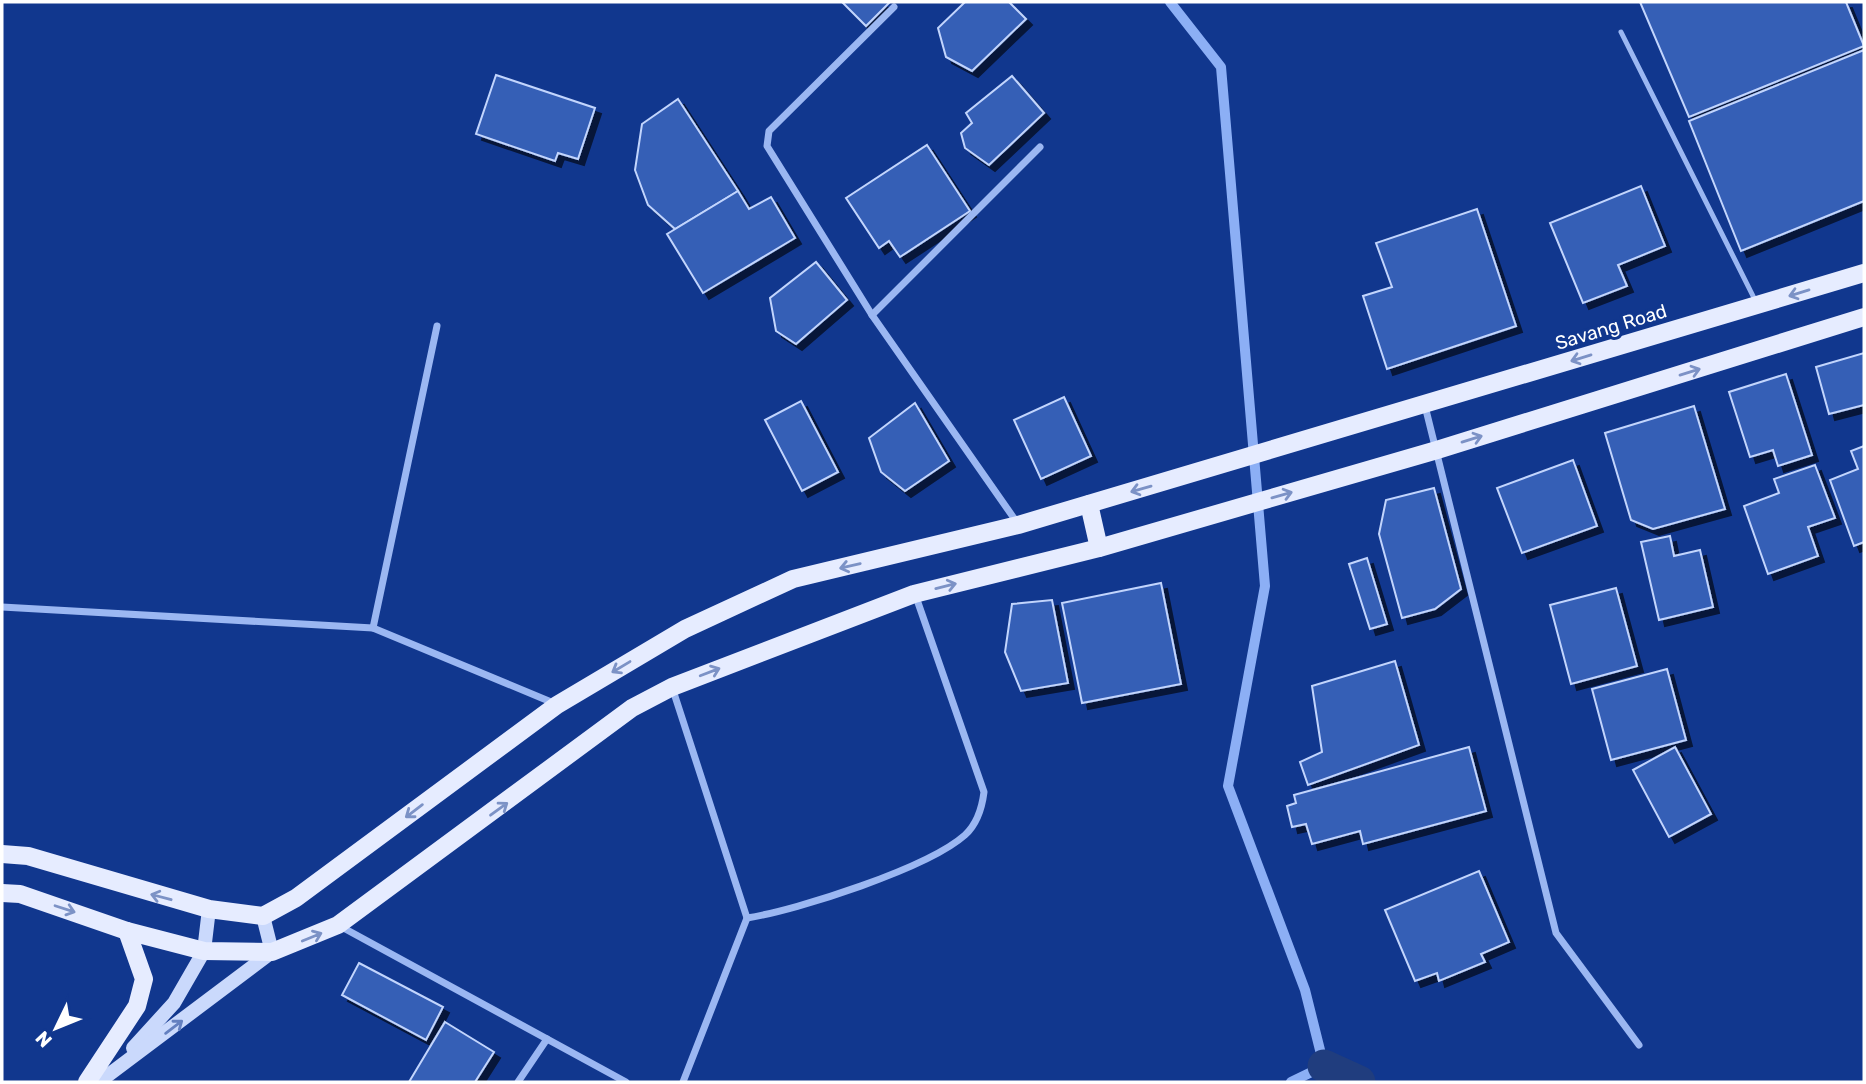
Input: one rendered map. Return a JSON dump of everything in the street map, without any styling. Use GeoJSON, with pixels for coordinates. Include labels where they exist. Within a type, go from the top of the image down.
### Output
{"type":"FeatureCollection","features":[{"type":"Feature","properties":{"kind":"main road","name":"Savang Road"},"geometry":{"type":"LineString","coordinates":[[263,916],[296,898],[556,705],[685,629],[793,579],[1018,525],[1864,273]]}},
{"type":"Feature","properties":{"kind":"main road"},"geometry":{"type":"LineString","coordinates":[[2,892],[20,894],[127,931],[204,951],[228,954],[272,952],[338,925],[632,708],[672,687],[914,594],[1099,548],[1437,450],[1864,317]]}},
{"type":"Feature","properties":{"kind":"main road"},"geometry":{"type":"LineString","coordinates":[[1088,504],[1099,548]]}},
{"type":"Feature","properties":{"kind":"main road"},"geometry":{"type":"LineString","coordinates":[[2,854],[28,856],[209,909],[263,916]]}},
{"type":"Feature","properties":{"kind":"main road"},"geometry":{"type":"LineString","coordinates":[[87,1082],[137,1006],[144,979],[127,931]]}},
{"type":"Feature","properties":{"kind":"street"},"geometry":{"type":"LineString","coordinates":[[894,7],[769,131],[767,146],[872,315],[1018,525]]}},
{"type":"Feature","properties":{"kind":"street"},"geometry":{"type":"LineString","coordinates":[[872,315],[1040,147]]}},
{"type":"Feature","properties":{"kind":"street"},"geometry":{"type":"LineString","coordinates":[[373,628],[437,326]]}},
{"type":"Feature","properties":{"kind":"street"},"geometry":{"type":"LineString","coordinates":[[1425,405],[1556,933],[1639,1045]]}},
{"type":"Feature","properties":{"kind":"street"},"geometry":{"type":"LineString","coordinates":[[747,918],[793,908],[941,853],[967,833],[981,811],[984,792],[914,594]]}},
{"type":"Feature","properties":{"kind":"street"},"geometry":{"type":"LineString","coordinates":[[2,607],[373,628],[556,705]]}},
{"type":"Feature","properties":{"kind":"street"},"geometry":{"type":"LineString","coordinates":[[672,687],[747,918],[683,1082]]}},
{"type":"Feature","properties":{"kind":"street"},"geometry":{"type":"LineString","coordinates":[[97,1082],[140,1042],[174,1003],[204,951],[209,909]]}},
{"type":"Feature","properties":{"kind":"street"},"geometry":{"type":"LineString","coordinates":[[97,1082],[272,952],[263,916]]}},
{"type":"Feature","properties":{"kind":"street"},"geometry":{"type":"LineString","coordinates":[[338,925],[626,1082]]}},
{"type":"Feature","properties":{"kind":"street"},"geometry":{"type":"LineString","coordinates":[[518,1082],[547,1039]]}},
{"type":"Feature","properties":{"kind":"lane"},"geometry":{"type":"LineString","coordinates":[[1621,32],[1758,305]]}},
{"type":"Feature","properties":{"kind":"building"},"geometry":{"type":"Polygon","coordinates":[[[842,2],[890,2],[866,26],[842,2]]]}},
{"type":"Feature","properties":{"kind":"building"},"geometry":{"type":"Polygon","coordinates":[[[965,2],[1009,2],[1026,19],[972,71],[946,57],[938,28],[965,2]]]}},
{"type":"Feature","properties":{"kind":"building"},"geometry":{"type":"Polygon","coordinates":[[[1640,2],[1846,2],[1864,46],[1689,117],[1640,2]]]}},
{"type":"Feature","properties":{"kind":"building"},"geometry":{"type":"Polygon","coordinates":[[[1864,50],[1864,201],[1741,251],[1689,121],[1864,50]]]}},
{"type":"Feature","properties":{"kind":"building"},"geometry":{"type":"Polygon","coordinates":[[[496,75],[595,108],[578,159],[558,153],[555,161],[476,134],[496,75]]]}},
{"type":"Feature","properties":{"kind":"building"},"geometry":{"type":"Polygon","coordinates":[[[1012,76],[1044,113],[989,165],[965,148],[961,133],[972,123],[966,113],[1012,76]]]}},
{"type":"Feature","properties":{"kind":"building"},"geometry":{"type":"Polygon","coordinates":[[[678,99],[738,191],[675,229],[648,205],[635,170],[642,124],[678,99]]]}},
{"type":"Feature","properties":{"kind":"building"},"geometry":{"type":"Polygon","coordinates":[[[927,145],[970,211],[900,257],[889,241],[879,248],[846,198],[927,145]]]}},
{"type":"Feature","properties":{"kind":"building"},"geometry":{"type":"Polygon","coordinates":[[[1641,186],[1665,246],[1618,265],[1627,286],[1583,303],[1550,223],[1641,186]]]}},
{"type":"Feature","properties":{"kind":"building"},"geometry":{"type":"Polygon","coordinates":[[[738,191],[749,209],[771,197],[795,238],[703,293],[667,234],[738,191]]]}},
{"type":"Feature","properties":{"kind":"building"},"geometry":{"type":"Polygon","coordinates":[[[1477,209],[1516,326],[1387,369],[1363,296],[1392,287],[1376,243],[1477,209]]]}},
{"type":"Feature","properties":{"kind":"building"},"geometry":{"type":"Polygon","coordinates":[[[816,262],[847,300],[796,344],[776,331],[770,298],[816,262]]]}},
{"type":"Feature","properties":{"kind":"building"},"geometry":{"type":"Polygon","coordinates":[[[1864,353],[1864,405],[1829,414],[1816,367],[1864,353]]]}},
{"type":"Feature","properties":{"kind":"building"},"geometry":{"type":"Polygon","coordinates":[[[1786,374],[1812,455],[1778,466],[1773,450],[1750,457],[1729,392],[1786,374]]]}},
{"type":"Feature","properties":{"kind":"building"},"geometry":{"type":"Polygon","coordinates":[[[1064,397],[1091,456],[1041,479],[1014,420],[1064,397]]]}},
{"type":"Feature","properties":{"kind":"building"},"geometry":{"type":"Polygon","coordinates":[[[801,401],[838,472],[802,491],[765,420],[801,401]]]}},
{"type":"Feature","properties":{"kind":"building"},"geometry":{"type":"Polygon","coordinates":[[[915,403],[949,461],[905,491],[881,472],[869,438],[915,403]]]}},
{"type":"Feature","properties":{"kind":"building"},"geometry":{"type":"Polygon","coordinates":[[[1694,406],[1725,509],[1653,529],[1631,520],[1605,433],[1694,406]]]}},
{"type":"Feature","properties":{"kind":"building"},"geometry":{"type":"Polygon","coordinates":[[[1864,446],[1864,542],[1854,546],[1830,480],[1858,469],[1851,451],[1864,446]]]}},
{"type":"Feature","properties":{"kind":"building"},"geometry":{"type":"Polygon","coordinates":[[[1573,460],[1597,526],[1522,553],[1497,488],[1573,460]]]}},
{"type":"Feature","properties":{"kind":"building"},"geometry":{"type":"Polygon","coordinates":[[[1815,465],[1835,518],[1808,527],[1818,556],[1768,574],[1744,506],[1779,493],[1774,479],[1815,465]]]}},
{"type":"Feature","properties":{"kind":"building"},"geometry":{"type":"Polygon","coordinates":[[[1434,488],[1461,589],[1435,609],[1402,618],[1379,534],[1386,500],[1434,488]]]}},
{"type":"Feature","properties":{"kind":"building"},"geometry":{"type":"Polygon","coordinates":[[[1670,536],[1674,556],[1700,550],[1713,607],[1659,620],[1641,542],[1670,536]]]}},
{"type":"Feature","properties":{"kind":"building"},"geometry":{"type":"Polygon","coordinates":[[[1367,558],[1387,624],[1370,629],[1349,564],[1367,558]]]}},
{"type":"Feature","properties":{"kind":"building"},"geometry":{"type":"Polygon","coordinates":[[[1161,583],[1181,684],[1082,703],[1062,603],[1161,583]]]}},
{"type":"Feature","properties":{"kind":"building"},"geometry":{"type":"Polygon","coordinates":[[[1616,588],[1637,666],[1571,684],[1550,605],[1616,588]]]}},
{"type":"Feature","properties":{"kind":"building"},"geometry":{"type":"Polygon","coordinates":[[[1052,600],[1068,683],[1021,691],[1005,652],[1012,604],[1052,600]]]}},
{"type":"Feature","properties":{"kind":"building"},"geometry":{"type":"Polygon","coordinates":[[[1395,661],[1419,745],[1308,785],[1300,762],[1322,752],[1312,686],[1395,661]]]}},
{"type":"Feature","properties":{"kind":"building"},"geometry":{"type":"Polygon","coordinates":[[[1667,669],[1686,740],[1611,760],[1592,689],[1667,669]]]}},
{"type":"Feature","properties":{"kind":"building"},"geometry":{"type":"Polygon","coordinates":[[[1469,747],[1486,811],[1363,844],[1360,831],[1312,844],[1306,824],[1292,827],[1287,806],[1296,803],[1294,795],[1469,747]]]}},
{"type":"Feature","properties":{"kind":"building"},"geometry":{"type":"Polygon","coordinates":[[[1675,747],[1711,814],[1669,837],[1633,770],[1675,747]]]}},
{"type":"Feature","properties":{"kind":"building"},"geometry":{"type":"Polygon","coordinates":[[[1479,871],[1509,942],[1481,954],[1485,962],[1439,981],[1437,973],[1415,981],[1385,910],[1479,871]]]}},
{"type":"Feature","properties":{"kind":"building"},"geometry":{"type":"Polygon","coordinates":[[[359,963],[443,1007],[426,1040],[342,995],[359,963]]]}},
{"type":"Feature","properties":{"kind":"building"},"geometry":{"type":"Polygon","coordinates":[[[445,1022],[494,1052],[475,1082],[409,1082],[445,1022]]]}},
{"type":"Feature","properties":{"kind":"waterway"},"geometry":{"type":"LineString","coordinates":[[1170,2],[1221,67],[1265,586],[1228,786],[1305,990],[1324,1066],[1291,1082]]}},
{"type":"Feature","properties":{"kind":"waterway"},"geometry":{"type":"LineString","coordinates":[[1324,1066],[1359,1082]]}}]}
